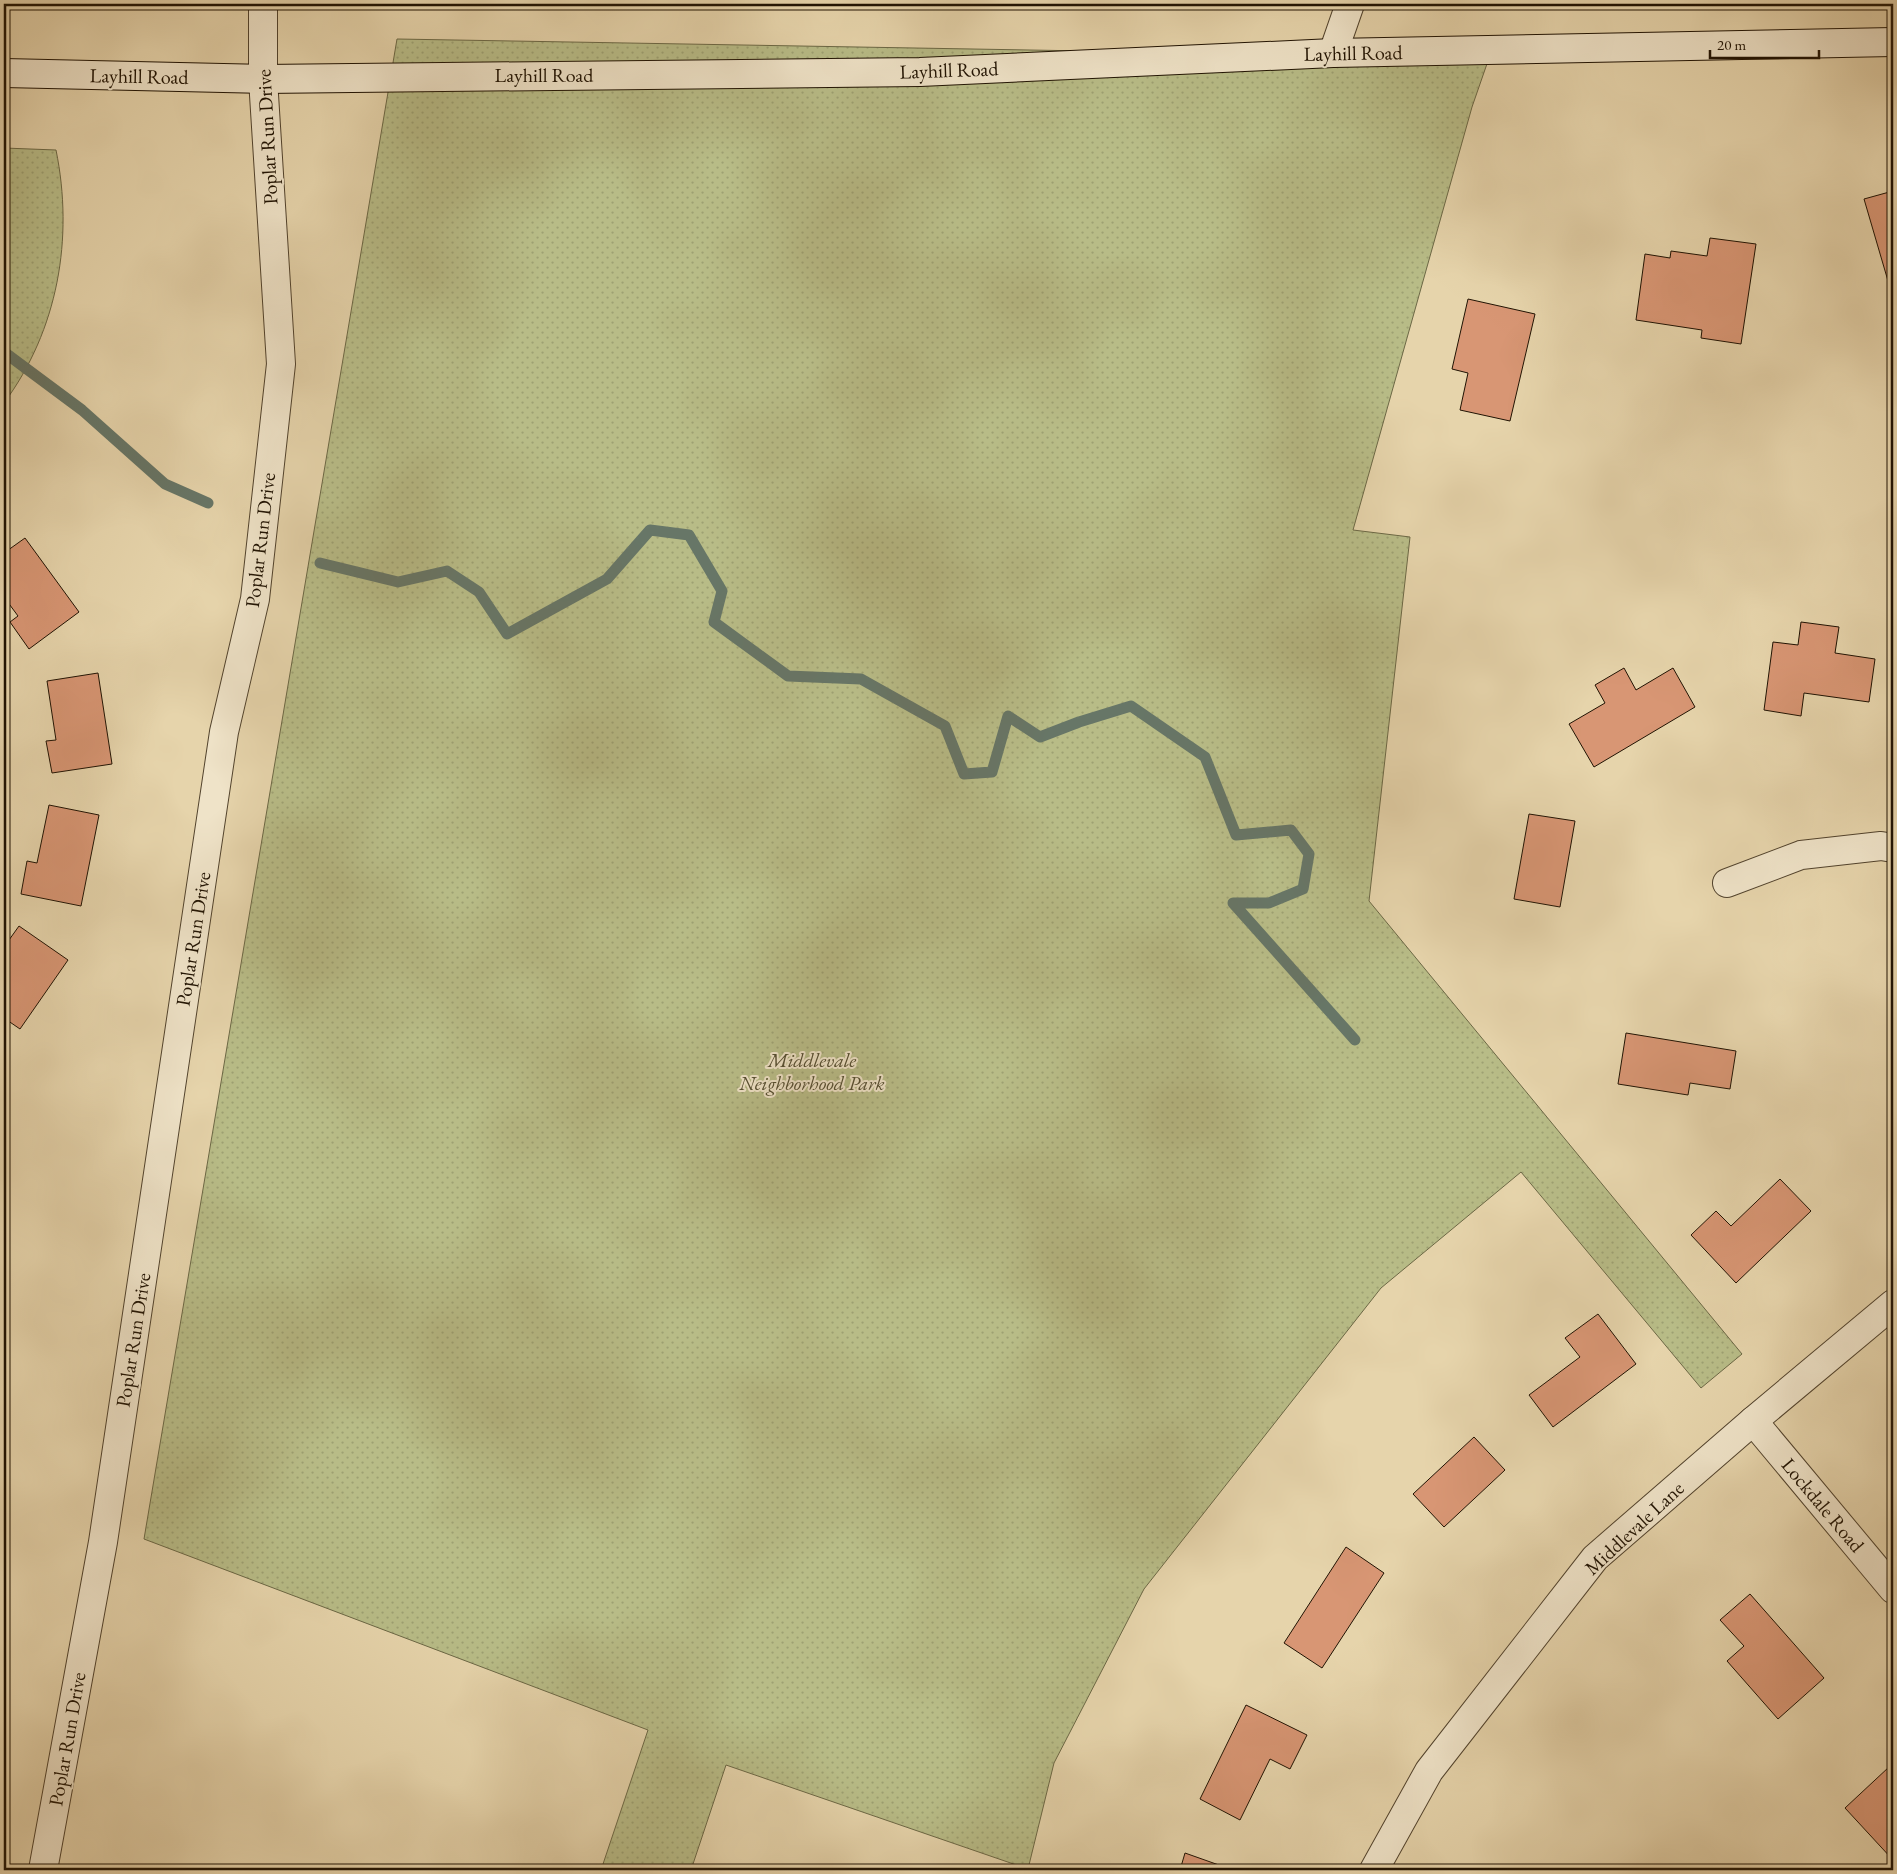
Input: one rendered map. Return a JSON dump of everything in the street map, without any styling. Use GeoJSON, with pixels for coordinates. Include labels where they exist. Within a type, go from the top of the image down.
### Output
{"type":"FeatureCollection","features":[{"type":"Feature","properties":{"kind":"street","name":"Poplar Run Drive"},"geometry":{"type":"LineString","coordinates":[[43,1870],[103,1542],[224,732],[255,600],[281,364],[263,79],[263,4]]}},
{"type":"Feature","properties":{"kind":"street"},"geometry":{"type":"LineString","coordinates":[[1333,53],[1350,4]]}},
{"type":"Feature","properties":{"kind":"street","name":"Layhill Road"},"geometry":{"type":"LineString","coordinates":[[4,73],[263,79],[920,72],[1333,53],[1893,42]]}},
{"type":"Feature","properties":{"kind":"street"},"geometry":{"type":"LineString","coordinates":[[1727,883],[1801,855],[1881,846],[1893,848]]}},
{"type":"Feature","properties":{"kind":"street","name":"Middlevale Lane"},"geometry":{"type":"LineString","coordinates":[[1374,1870],[1429,1771],[1595,1558],[1753,1421],[1893,1304]]}},
{"type":"Feature","properties":{"kind":"street","name":"Lockdale Road"},"geometry":{"type":"LineString","coordinates":[[1753,1421],[1893,1589]]}},
{"type":"Feature","properties":{"kind":"green space","name":"Middlevale Neighborhood Park"},"geometry":{"type":"Polygon","coordinates":[[[397,39],[1489,58],[1472,107],[1353,530],[1410,537],[1369,901],[1742,1354],[1701,1388],[1521,1172],[1381,1288],[1144,1589],[1054,1763],[1028,1869],[726,1765],[691,1870],[601,1870],[648,1730],[144,1539],[397,39]]]}},
{"type":"Feature","properties":{"kind":"green space"},"geometry":{"type":"Polygon","coordinates":[[[4,148],[56,150],[63,216],[62,249],[57,282],[49,314],[37,345],[22,375],[4,403],[4,148]]]}},
{"type":"Feature","properties":{"kind":"building"},"geometry":{"type":"Polygon","coordinates":[[[1893,191],[1893,298],[1864,199],[1893,191]]]}},
{"type":"Feature","properties":{"kind":"building"},"geometry":{"type":"Polygon","coordinates":[[[1710,238],[1756,244],[1741,344],[1701,338],[1702,330],[1636,320],[1645,254],[1670,258],[1671,251],[1707,256],[1710,238]]]}},
{"type":"Feature","properties":{"kind":"building"},"geometry":{"type":"Polygon","coordinates":[[[1468,299],[1535,314],[1510,421],[1460,410],[1468,373],[1452,369],[1468,299]]]}},
{"type":"Feature","properties":{"kind":"building"},"geometry":{"type":"Polygon","coordinates":[[[25,538],[79,612],[29,649],[10,622],[18,616],[4,597],[4,553],[25,538]]]}},
{"type":"Feature","properties":{"kind":"building"},"geometry":{"type":"Polygon","coordinates":[[[1801,622],[1839,627],[1835,653],[1875,659],[1869,702],[1804,693],[1801,716],[1764,710],[1773,642],[1798,645],[1801,622]]]}},
{"type":"Feature","properties":{"kind":"building"},"geometry":{"type":"Polygon","coordinates":[[[1624,668],[1636,690],[1673,668],[1695,707],[1594,767],[1569,724],[1605,703],[1595,685],[1624,668]]]}},
{"type":"Feature","properties":{"kind":"building"},"geometry":{"type":"Polygon","coordinates":[[[98,673],[112,764],[52,773],[46,741],[56,740],[47,681],[98,673]]]}},
{"type":"Feature","properties":{"kind":"building"},"geometry":{"type":"Polygon","coordinates":[[[49,805],[99,815],[81,906],[21,894],[27,861],[37,863],[49,805]]]}},
{"type":"Feature","properties":{"kind":"building"},"geometry":{"type":"Polygon","coordinates":[[[1529,814],[1575,821],[1560,907],[1514,899],[1529,814]]]}},
{"type":"Feature","properties":{"kind":"building"},"geometry":{"type":"Polygon","coordinates":[[[19,926],[68,960],[20,1029],[4,1018],[4,947],[19,926]]]}},
{"type":"Feature","properties":{"kind":"building"},"geometry":{"type":"Polygon","coordinates":[[[1626,1033],[1736,1051],[1730,1089],[1690,1083],[1688,1095],[1618,1084],[1626,1033]]]}},
{"type":"Feature","properties":{"kind":"building"},"geometry":{"type":"Polygon","coordinates":[[[1780,1179],[1811,1211],[1736,1283],[1691,1235],[1716,1211],[1731,1226],[1780,1179]]]}},
{"type":"Feature","properties":{"kind":"building"},"geometry":{"type":"Polygon","coordinates":[[[1598,1314],[1636,1364],[1553,1427],[1529,1395],[1580,1357],[1565,1338],[1598,1314]]]}},
{"type":"Feature","properties":{"kind":"building"},"geometry":{"type":"Polygon","coordinates":[[[1474,1437],[1505,1470],[1444,1527],[1413,1494],[1474,1437]]]}},
{"type":"Feature","properties":{"kind":"building"},"geometry":{"type":"Polygon","coordinates":[[[1346,1547],[1384,1573],[1322,1668],[1284,1643],[1346,1547]]]}},
{"type":"Feature","properties":{"kind":"building"},"geometry":{"type":"Polygon","coordinates":[[[1750,1594],[1824,1678],[1778,1719],[1727,1661],[1744,1646],[1720,1620],[1750,1594]]]}},
{"type":"Feature","properties":{"kind":"building"},"geometry":{"type":"Polygon","coordinates":[[[1246,1705],[1307,1735],[1290,1769],[1270,1759],[1240,1820],[1200,1799],[1246,1705]]]}},
{"type":"Feature","properties":{"kind":"building"},"geometry":{"type":"Polygon","coordinates":[[[1889,1767],[1893,1771],[1893,1860],[1845,1808],[1889,1767]]]}},
{"type":"Feature","properties":{"kind":"building"},"geometry":{"type":"Polygon","coordinates":[[[1185,1853],[1233,1870],[1180,1870],[1185,1853]]]}},
{"type":"Feature","properties":{"kind":"waterway"},"geometry":{"type":"LineString","coordinates":[[4,352],[82,410],[165,484],[208,503]]}},
{"type":"Feature","properties":{"kind":"waterway"},"geometry":{"type":"LineString","coordinates":[[320,563],[398,582],[447,571],[479,592],[507,634],[607,579],[650,530],[689,535],[722,591],[714,622],[788,676],[861,679],[945,726],[964,774],[992,772],[1008,716],[1040,737],[1079,722],[1131,706],[1205,757],[1236,835],[1291,830],[1309,854],[1303,889],[1269,903],[1233,903],[1355,1040]]}}]}
